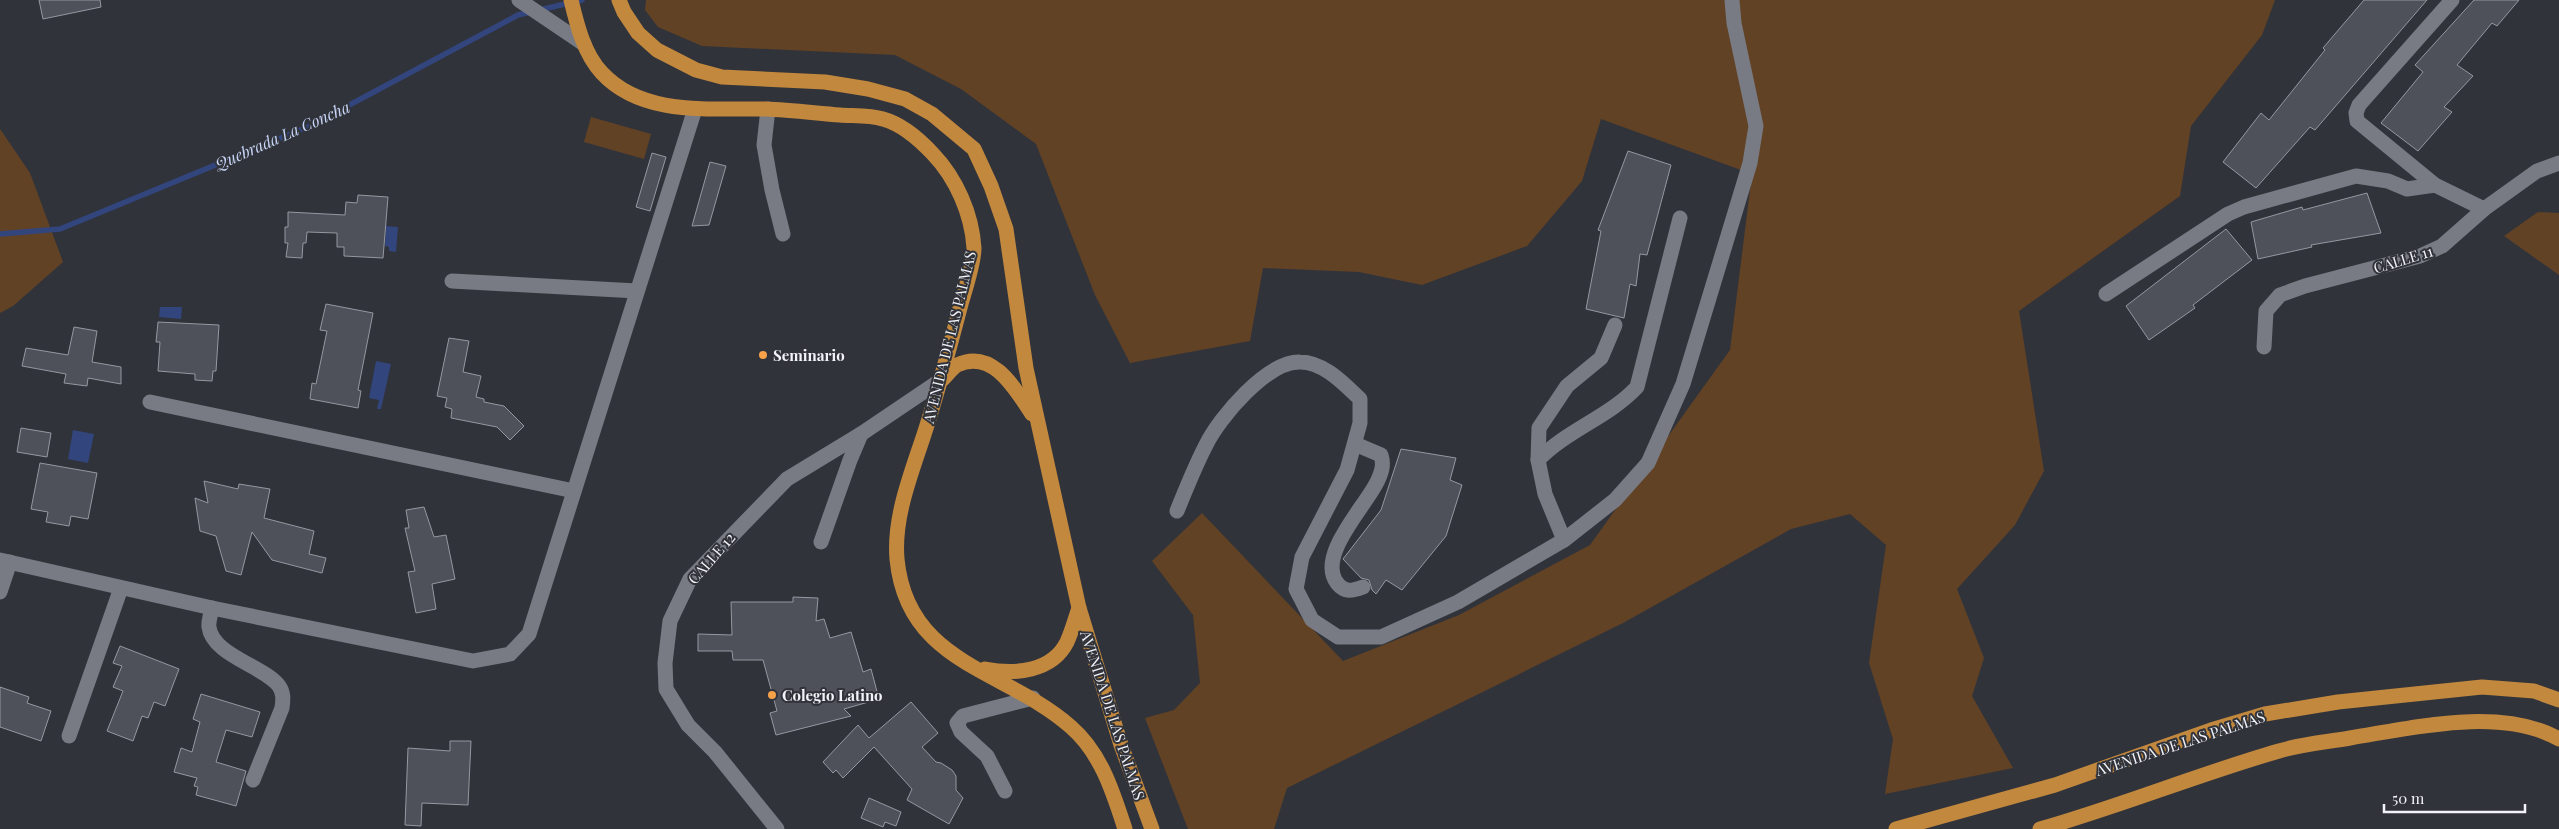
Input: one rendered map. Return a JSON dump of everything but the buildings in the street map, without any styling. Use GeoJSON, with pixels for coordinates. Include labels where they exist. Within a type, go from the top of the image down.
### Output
{"type":"FeatureCollection","features":[{"type":"Feature","properties":{"kind":"main road","name":"AVENIDA DE LAS PALMAS"},"geometry":{"type":"LineString","coordinates":[[571,0],[584,44],[599,71],[618,88],[644,100],[696,109],[768,109],[882,118],[917,138],[934,154],[955,182],[967,211],[974,250],[941,380],[904,500],[898,534],[899,576],[909,608],[942,648],[969,666],[1033,698],[1072,727],[1088,744],[1109,782],[1125,829]]}},
{"type":"Feature","properties":{"kind":"main road","name":"AVENIDA DE LAS PALMAS"},"geometry":{"type":"LineString","coordinates":[[619,0],[624,12],[638,33],[657,50],[696,70],[722,77],[825,82],[868,89],[905,99],[932,114],[974,149],[991,186],[1006,229],[1036,420],[1079,608],[1121,745],[1152,829]]}},
{"type":"Feature","properties":{"kind":"main road"},"geometry":{"type":"LineString","coordinates":[[941,380],[956,366],[975,362],[992,366],[1008,378],[1036,420]]}},
{"type":"Feature","properties":{"kind":"main road"},"geometry":{"type":"LineString","coordinates":[[969,666],[1010,672],[1027,671],[1052,661],[1066,643],[1079,608]]}},
{"type":"Feature","properties":{"kind":"main road","name":"AVENIDA DE LAS PALMAS"},"geometry":{"type":"LineString","coordinates":[[1896,829],[2055,785],[2211,730],[2265,714],[2338,702],[2482,687],[2534,691],[2559,700]]}},
{"type":"Feature","properties":{"kind":"main road"},"geometry":{"type":"LineString","coordinates":[[2040,829],[2111,808],[2281,750],[2422,726],[2479,722],[2507,722],[2531,728],[2559,739]]}},
{"type":"Feature","properties":{"kind":"street"},"geometry":{"type":"LineString","coordinates":[[519,0],[584,44]]}},
{"type":"Feature","properties":{"kind":"street"},"geometry":{"type":"LineString","coordinates":[[1177,511],[1206,443],[1236,403],[1259,380],[1283,367],[1300,362],[1323,369],[1339,378],[1360,400],[1360,423],[1355,444],[1346,470],[1302,557],[1296,589],[1312,620],[1338,637],[1381,637],[1458,602],[1564,540],[1615,500],[1648,463],[1684,384],[1750,162],[1756,126],[1734,23],[1732,0]]}},
{"type":"Feature","properties":{"kind":"street"},"geometry":{"type":"LineString","coordinates":[[2452,0],[2359,105],[2356,113],[2357,122],[2435,185],[2484,209]]}},
{"type":"Feature","properties":{"kind":"street"},"geometry":{"type":"LineString","coordinates":[[0,592],[5,561],[212,608],[473,661],[510,654],[529,634],[696,109]]}},
{"type":"Feature","properties":{"kind":"street"},"geometry":{"type":"LineString","coordinates":[[768,109],[764,145],[772,190],[783,234]]}},
{"type":"Feature","properties":{"kind":"street","name":"CALLE 11"},"geometry":{"type":"LineString","coordinates":[[2264,347],[2266,311],[2280,295],[2305,286],[2420,256],[2442,246],[2484,209],[2537,171],[2559,163]]}},
{"type":"Feature","properties":{"kind":"street"},"geometry":{"type":"LineString","coordinates":[[2106,294],[2228,214],[2244,207],[2356,176],[2388,181],[2407,189],[2435,185]]}},
{"type":"Feature","properties":{"kind":"street"},"geometry":{"type":"LineString","coordinates":[[1538,460],[1553,444],[1624,400],[1637,386],[1680,218]]}},
{"type":"Feature","properties":{"kind":"street"},"geometry":{"type":"LineString","coordinates":[[452,281],[637,291]]}},
{"type":"Feature","properties":{"kind":"street"},"geometry":{"type":"LineString","coordinates":[[1564,540],[1545,494],[1538,460],[1539,428],[1567,386],[1601,358],[1616,326]]}},
{"type":"Feature","properties":{"kind":"street","name":"CALLE 12"},"geometry":{"type":"LineString","coordinates":[[777,829],[715,752],[688,725],[666,689],[664,663],[670,621],[690,580],[787,479],[861,434],[941,380]]}},
{"type":"Feature","properties":{"kind":"street"},"geometry":{"type":"LineString","coordinates":[[150,402],[574,491]]}},
{"type":"Feature","properties":{"kind":"street"},"geometry":{"type":"LineString","coordinates":[[822,542],[850,460],[861,434]]}},
{"type":"Feature","properties":{"kind":"street"},"geometry":{"type":"LineString","coordinates":[[1355,444],[1381,455],[1384,463],[1378,481],[1354,516],[1335,552],[1331,567],[1334,579],[1341,589],[1350,592],[1363,587]]}},
{"type":"Feature","properties":{"kind":"street"},"geometry":{"type":"LineString","coordinates":[[69,736],[121,588]]}},
{"type":"Feature","properties":{"kind":"street"},"geometry":{"type":"LineString","coordinates":[[212,608],[209,628],[214,639],[228,652],[278,684],[284,696],[282,708],[253,780]]}},
{"type":"Feature","properties":{"kind":"street"},"geometry":{"type":"LineString","coordinates":[[1005,790],[987,756],[961,732],[957,723],[963,716],[1033,698]]}},
{"type":"Feature","properties":{"kind":"shaded area"},"geometry":{"type":"Polygon","coordinates":[[[646,0],[2275,0],[2262,35],[2191,126],[2180,196],[2019,311],[2044,471],[2015,525],[1957,589],[1984,658],[1972,696],[2013,768],[1885,794],[1893,739],[1869,663],[1886,545],[1850,514],[1791,529],[1623,623],[1287,788],[1274,829],[1188,829],[1145,718],[1174,710],[1200,683],[1193,615],[1152,561],[1202,513],[1343,661],[1459,615],[1590,545],[1730,350],[1752,174],[1601,119],[1582,181],[1527,246],[1422,285],[1359,272],[1263,268],[1250,341],[1130,363],[1095,295],[1036,144],[961,89],[895,55],[702,46],[658,27],[645,10],[646,0]]]}},
{"type":"Feature","properties":{"kind":"shaded area"},"geometry":{"type":"Polygon","coordinates":[[[591,117],[651,134],[644,159],[584,142],[591,117]]]}},
{"type":"Feature","properties":{"kind":"shaded area"},"geometry":{"type":"Polygon","coordinates":[[[0,129],[30,173],[63,262],[13,306],[0,313],[0,129]]]}},
{"type":"Feature","properties":{"kind":"shaded area"},"geometry":{"type":"Polygon","coordinates":[[[2538,212],[2559,213],[2559,275],[2504,236],[2538,212]]]}},
{"type":"Feature","properties":{"kind":"water"},"geometry":{"type":"Polygon","coordinates":[[[386,226],[398,227],[396,252],[389,251],[389,247],[385,246],[386,226]]]}},
{"type":"Feature","properties":{"kind":"water"},"geometry":{"type":"Polygon","coordinates":[[[160,307],[182,307],[181,319],[159,317],[160,307]]]}},
{"type":"Feature","properties":{"kind":"water"},"geometry":{"type":"Polygon","coordinates":[[[376,361],[391,364],[381,409],[377,409],[379,400],[369,398],[376,361]]]}},
{"type":"Feature","properties":{"kind":"water"},"geometry":{"type":"Polygon","coordinates":[[[73,430],[94,434],[88,463],[68,459],[73,430]]]}},
{"type":"Feature","properties":{"kind":"waterway","name":"Quebrada La Concha"},"geometry":{"type":"LineString","coordinates":[[0,234],[60,229],[310,126],[518,15],[582,0]]}},
{"type":"Feature","properties":{"kind":"place","name":"Seminario"},"geometry":{"type":"Point","coordinates":[763,355]}},
{"type":"Feature","properties":{"kind":"place","name":"Colegio Latino"},"geometry":{"type":"Point","coordinates":[772,695]}}]}
